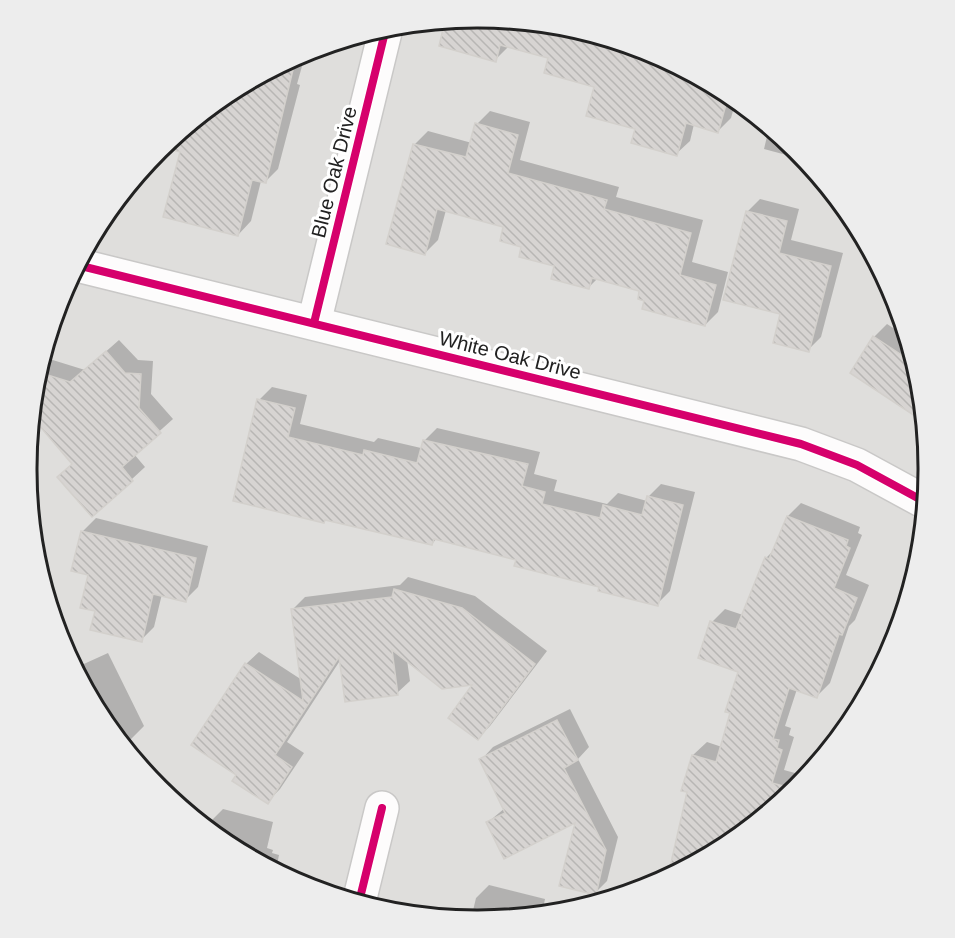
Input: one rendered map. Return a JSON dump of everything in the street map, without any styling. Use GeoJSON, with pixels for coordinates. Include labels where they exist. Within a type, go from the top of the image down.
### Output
{"type":"FeatureCollection","features":[{"type":"Feature","properties":{"kind":"street","name":"Blue Oak Drive"},"geometry":{"type":"LineString","coordinates":[[314,323],[383,39]]}},
{"type":"Feature","properties":{"kind":"street","name":"White Oak Drive"},"geometry":{"type":"LineString","coordinates":[[85,268],[801,444],[857,465],[917,498]]}},
{"type":"Feature","properties":{"kind":"street"},"geometry":{"type":"LineString","coordinates":[[360,893],[382,808]]}},
{"type":"Feature","properties":{"kind":"shaded area"},"geometry":{"type":"Polygon","coordinates":[[[478,28],[535,32],[619,52],[646,62],[698,88],[746,120],[768,138],[809,179],[827,201],[844,224],[873,274],[895,327],[903,355],[910,383],[917,440],[917,498],[914,526],[910,555],[895,611],[873,664],[859,689],[844,714],[809,759],[768,800],[746,818],[698,850],[672,864],[646,876],[592,894],[535,906],[506,909],[449,909],[420,906],[336,886],[309,876],[257,850],[209,818],[187,800],[146,759],[128,737],[111,714],[82,664],[60,611],[52,583],[45,555],[38,498],[38,440],[41,412],[45,383],[60,327],[82,274],[96,249],[111,224],[146,179],[187,138],[209,120],[257,88],[283,74],[309,62],[363,44],[420,32],[449,29],[478,28]]]}},
{"type":"Feature","properties":{"kind":"building"},"geometry":{"type":"Polygon","coordinates":[[[449,29],[506,29],[563,37],[646,62],[698,88],[726,106],[718,133],[686,123],[677,156],[631,143],[635,129],[586,116],[594,87],[544,73],[548,58],[500,45],[496,62],[439,46],[443,30],[449,29]]]}},
{"type":"Feature","properties":{"kind":"building"},"geometry":{"type":"Polygon","coordinates":[[[293,69],[266,183],[252,180],[238,236],[163,217],[180,152],[174,150],[209,120],[257,88],[293,69]]]}},
{"type":"Feature","properties":{"kind":"building"},"geometry":{"type":"Polygon","coordinates":[[[475,123],[518,135],[508,173],[607,200],[604,209],[691,233],[680,275],[716,285],[705,326],[642,309],[644,301],[638,299],[639,291],[592,278],[589,289],[551,279],[554,266],[519,257],[521,247],[500,241],[503,227],[437,209],[425,255],[386,244],[413,144],[466,157],[475,123]]]}},
{"type":"Feature","properties":{"kind":"building"},"geometry":{"type":"Polygon","coordinates":[[[746,211],[787,221],[779,253],[831,266],[809,352],[773,343],[780,314],[723,300],[746,211]]]}},
{"type":"Feature","properties":{"kind":"building"},"geometry":{"type":"Polygon","coordinates":[[[873,336],[903,356],[914,416],[850,373],[873,336]]]}},
{"type":"Feature","properties":{"kind":"building"},"geometry":{"type":"Polygon","coordinates":[[[106,351],[125,373],[141,374],[139,408],[161,433],[122,467],[133,481],[92,517],[57,477],[72,464],[40,426],[47,375],[70,382],[106,351]]]}},
{"type":"Feature","properties":{"kind":"building"},"geometry":{"type":"Polygon","coordinates":[[[257,399],[295,408],[288,437],[363,455],[364,450],[417,463],[423,440],[528,464],[522,486],[545,492],[542,504],[600,518],[603,505],[642,515],[647,496],[683,505],[658,606],[598,591],[599,587],[514,566],[516,560],[434,539],[432,545],[325,520],[324,523],[233,501],[257,399]]]}},
{"type":"Feature","properties":{"kind":"building"},"geometry":{"type":"Polygon","coordinates":[[[787,516],[848,540],[846,546],[850,548],[834,588],[857,598],[842,635],[839,634],[817,698],[789,688],[773,739],[779,740],[777,748],[782,750],[772,783],[783,786],[746,818],[722,835],[671,865],[687,792],[681,791],[692,755],[716,762],[730,713],[725,712],[738,672],[698,658],[710,621],[736,629],[765,557],[769,559],[787,516]]]}},
{"type":"Feature","properties":{"kind":"building"},"geometry":{"type":"Polygon","coordinates":[[[81,531],[196,558],[186,602],[153,594],[142,642],[90,630],[95,611],[80,608],[88,575],[71,571],[81,531]]]}},
{"type":"Feature","properties":{"kind":"building"},"geometry":{"type":"Polygon","coordinates":[[[394,589],[462,608],[535,664],[478,740],[448,718],[472,685],[442,689],[392,650],[398,695],[345,702],[339,657],[275,755],[292,767],[268,804],[232,781],[236,775],[191,745],[245,663],[303,701],[291,609],[392,597],[394,589]]]}},
{"type":"Feature","properties":{"kind":"building"},"geometry":{"type":"Polygon","coordinates":[[[557,720],[578,760],[564,768],[606,850],[597,893],[592,894],[559,886],[575,823],[504,859],[486,822],[505,813],[479,759],[557,720]]]}},
{"type":"Feature","properties":{"kind":"cycle path"},"geometry":{"type":"LineString","coordinates":[[314,323],[383,39]]}},
{"type":"Feature","properties":{"kind":"cycle path"},"geometry":{"type":"LineString","coordinates":[[86,267],[801,444],[857,465],[917,498]]}},
{"type":"Feature","properties":{"kind":"cycle path"},"geometry":{"type":"LineString","coordinates":[[361,893],[382,808]]}}]}
